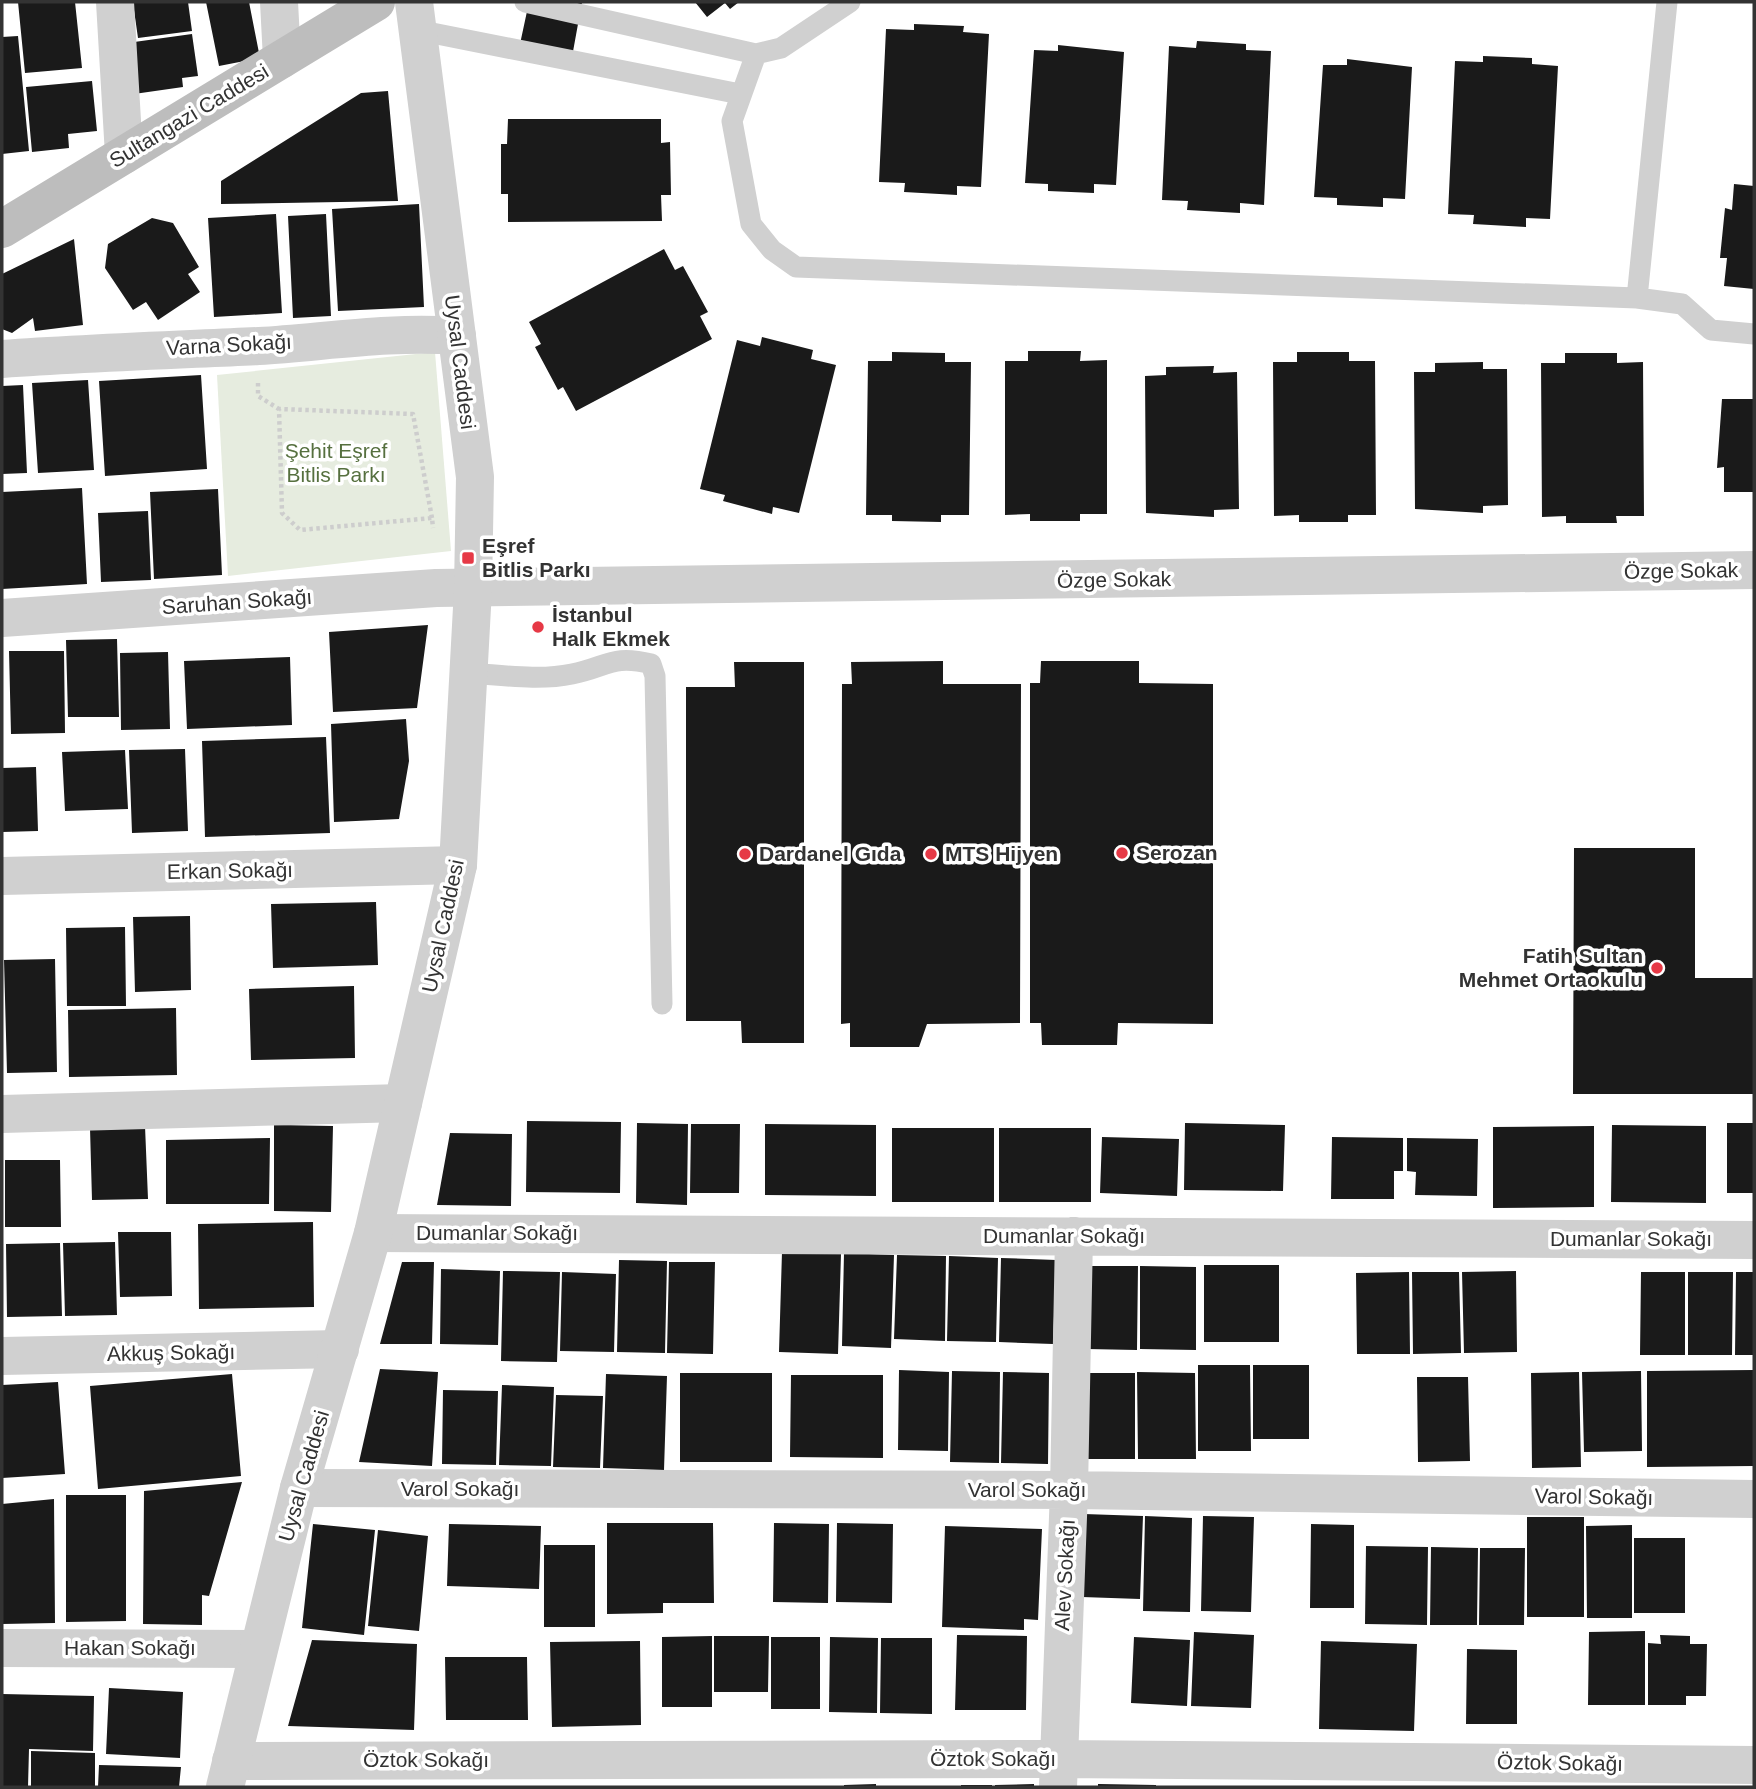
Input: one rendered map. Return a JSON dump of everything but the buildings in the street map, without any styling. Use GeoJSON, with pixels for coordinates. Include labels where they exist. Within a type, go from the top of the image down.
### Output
{"type":"FeatureCollection","features":[{"type":"Feature","properties":{"kind":"main road","name":"Sultangazi Caddesi"},"geometry":{"type":"LineString","coordinates":[[2,229],[376,2]]}},
{"type":"Feature","properties":{"kind":"street"},"geometry":{"type":"LineString","coordinates":[[115,2],[124,155]]}},
{"type":"Feature","properties":{"kind":"street"},"geometry":{"type":"LineString","coordinates":[[279,2],[282,59]]}},
{"type":"Feature","properties":{"kind":"street","name":"Uysal Caddesi"},"geometry":{"type":"LineString","coordinates":[[228,1774],[299,1488],[373,1233],[458,865],[468,673],[455,589],[475,477],[416,16]]}},
{"type":"Feature","properties":{"kind":"street","name":"Varna Sokağı"},"geometry":{"type":"LineString","coordinates":[[2,359],[140,349],[260,346],[422,333],[457,336]]}},
{"type":"Feature","properties":{"kind":"street","name":"Özge Sokak"},"geometry":{"type":"LineString","coordinates":[[455,589],[1754,570]]}},
{"type":"Feature","properties":{"kind":"street","name":"Saruhan Sokağı"},"geometry":{"type":"LineString","coordinates":[[2,618],[455,589]]}},
{"type":"Feature","properties":{"kind":"street","name":"Erkan Sokağı"},"geometry":{"type":"LineString","coordinates":[[2,876],[458,865]]}},
{"type":"Feature","properties":{"kind":"street"},"geometry":{"type":"LineString","coordinates":[[2,1114],[403,1103]]}},
{"type":"Feature","properties":{"kind":"street","name":"Dumanlar Sokağı"},"geometry":{"type":"LineString","coordinates":[[373,1233],[1754,1240]]}},
{"type":"Feature","properties":{"kind":"street","name":"Alev Sokağı"},"geometry":{"type":"LineString","coordinates":[[1057,1773],[1069,1490],[1074,1236]]}},
{"type":"Feature","properties":{"kind":"street","name":"Akkuş Sokağı"},"geometry":{"type":"LineString","coordinates":[[2,1356],[340,1349]]}},
{"type":"Feature","properties":{"kind":"street","name":"Varol Sokağı"},"geometry":{"type":"LineString","coordinates":[[299,1488],[1069,1490],[1754,1499]]}},
{"type":"Feature","properties":{"kind":"street","name":"Hakan Sokağı"},"geometry":{"type":"LineString","coordinates":[[2,1648],[258,1648]]}},
{"type":"Feature","properties":{"kind":"street","name":"Öztok Sokağı"},"geometry":{"type":"LineString","coordinates":[[228,1774],[1057,1773],[1754,1765]]}},
{"type":"Feature","properties":{"kind":"lane"},"geometry":{"type":"LineString","coordinates":[[525,2],[756,54],[781,48],[850,2]]}},
{"type":"Feature","properties":{"kind":"lane"},"geometry":{"type":"LineString","coordinates":[[1637,298],[1667,2]]}},
{"type":"Feature","properties":{"kind":"lane"},"geometry":{"type":"LineString","coordinates":[[416,16],[740,94]]}},
{"type":"Feature","properties":{"kind":"lane"},"geometry":{"type":"LineString","coordinates":[[756,54],[732,121],[751,224],[772,250],[796,267],[1637,298],[1682,304],[1711,330],[1754,334]]}},
{"type":"Feature","properties":{"kind":"lane"},"geometry":{"type":"LineString","coordinates":[[468,673],[521,677],[571,674],[626,657],[651,664],[655,676],[662,1004]]}},
{"type":"Feature","properties":{"kind":"path"},"geometry":{"type":"LineString","coordinates":[[432,518],[300,530],[282,513],[279,409],[413,414],[432,518],[455,589]]}},
{"type":"Feature","properties":{"kind":"green space","name":"Şehit Eşref Bitlis Parkı"},"geometry":{"type":"Polygon","coordinates":[[[435,352],[451,551],[228,576],[217,375],[435,352]]]}},
{"type":"Feature","properties":{"kind":"place","name":"Eşref Bitlis Parkı"},"geometry":{"type":"Point","coordinates":[468,558]}},
{"type":"Feature","properties":{"kind":"place","name":"İstanbul Halk Ekmek"},"geometry":{"type":"Point","coordinates":[538,627]}},
{"type":"Feature","properties":{"kind":"place","name":"Serozan"},"geometry":{"type":"Point","coordinates":[1122,853]}},
{"type":"Feature","properties":{"kind":"place","name":"Dardanel Gıda"},"geometry":{"type":"Point","coordinates":[745,854]}},
{"type":"Feature","properties":{"kind":"place","name":"MTS Hijyen"},"geometry":{"type":"Point","coordinates":[931,854]}},
{"type":"Feature","properties":{"kind":"place","name":"Fatih Sultan Mehmet Ortaokulu"},"geometry":{"type":"Point","coordinates":[1657,968]}}]}
